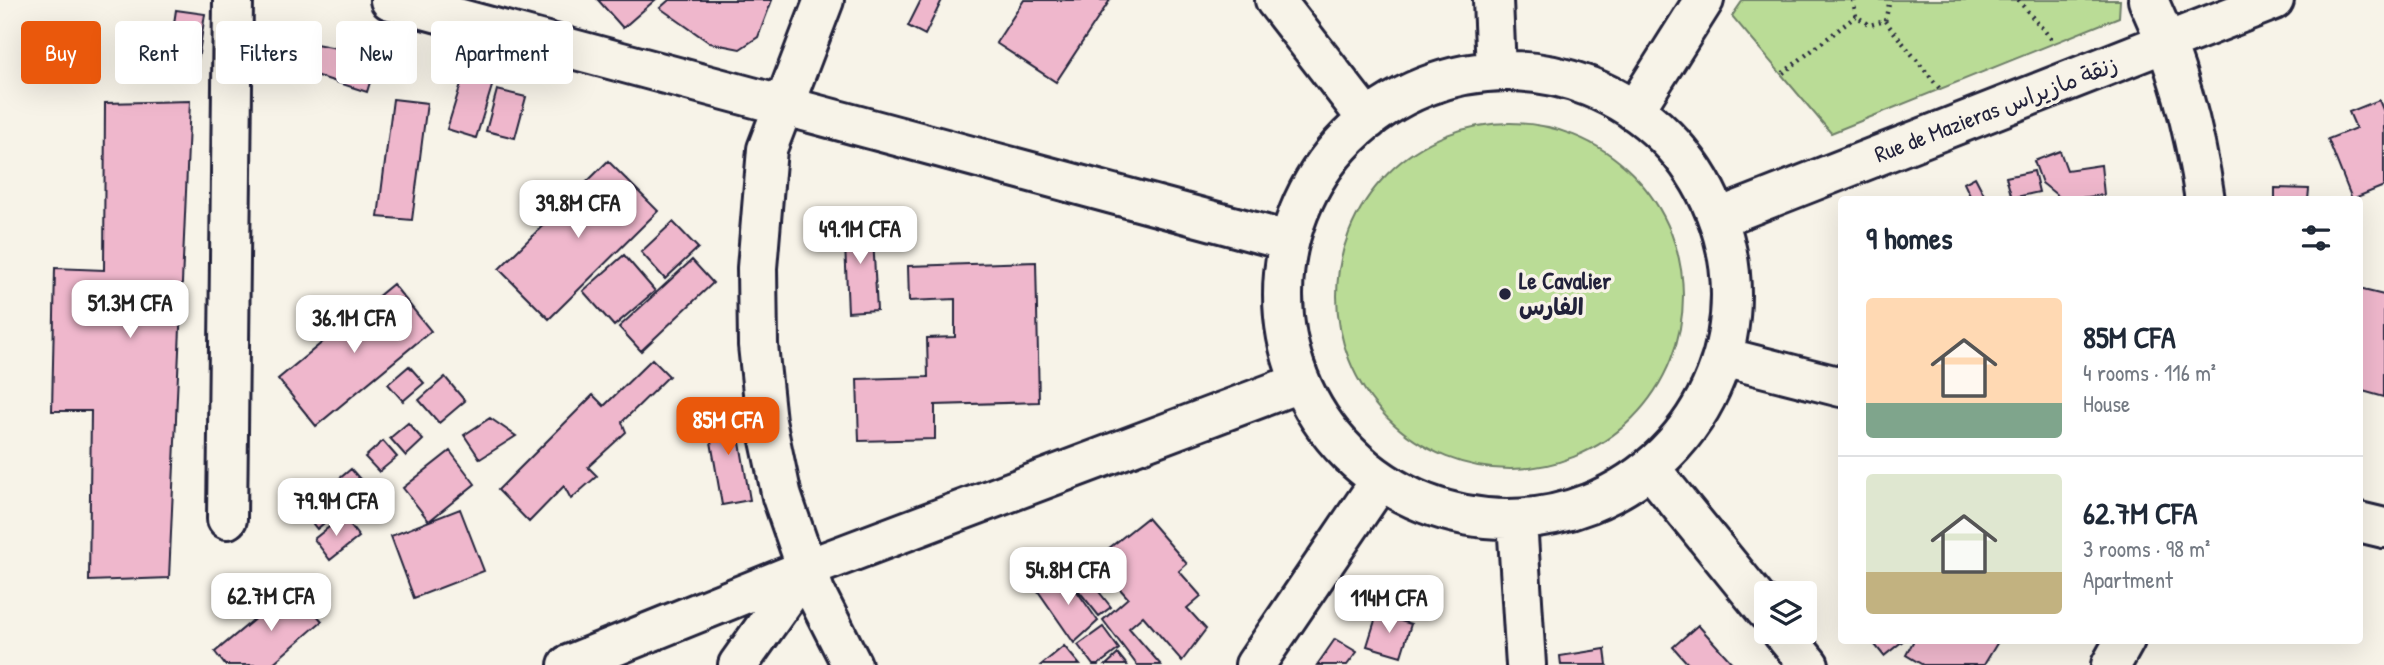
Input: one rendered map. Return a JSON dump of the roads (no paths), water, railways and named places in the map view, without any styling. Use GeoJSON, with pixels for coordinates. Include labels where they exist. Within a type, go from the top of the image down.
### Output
{"type":"FeatureCollection","features":[{"type":"Feature","properties":{"kind":"street"},"geometry":{"type":"LineString","coordinates":[[227,519],[233,0]]}},
{"type":"Feature","properties":{"kind":"street"},"geometry":{"type":"LineString","coordinates":[[824,0],[767,149],[757,268],[758,345],[766,421],[776,471],[806,569],[852,665]]}},
{"type":"Feature","properties":{"kind":"street"},"geometry":{"type":"LineString","coordinates":[[1275,0],[1368,120]]}},
{"type":"Feature","properties":{"kind":"street"},"geometry":{"type":"LineString","coordinates":[[1493,0],[1496,71]]}},
{"type":"Feature","properties":{"kind":"street"},"geometry":{"type":"LineString","coordinates":[[1634,111],[1704,0]]}},
{"type":"Feature","properties":{"kind":"street"},"geometry":{"type":"LineString","coordinates":[[2148,0],[2166,42],[2188,112],[2204,196]]}},
{"type":"Feature","properties":{"kind":"street","name":"Rue de Mazieras زنقة مازيراس"},"geometry":{"type":"LineString","coordinates":[[1719,218],[2274,0]]}},
{"type":"Feature","properties":{"kind":"street"},"geometry":{"type":"LineString","coordinates":[[397,1],[1288,241]]}},
{"type":"Feature","properties":{"kind":"street"},"geometry":{"type":"LineString","coordinates":[[1496,71],[1533,72],[1581,83],[1634,111],[1667,137],[1700,179],[1719,218],[1731,275],[1730,325],[1723,357],[1696,415],[1667,452],[1631,482],[1593,502],[1553,515],[1517,520],[1456,514],[1429,506],[1380,481],[1331,437],[1299,383],[1283,317],[1284,257],[1288,241],[1309,190],[1334,153],[1368,120],[1411,93],[1434,83],[1496,71]]}},
{"type":"Feature","properties":{"kind":"street"},"geometry":{"type":"LineString","coordinates":[[1723,357],[1838,386]]}},
{"type":"Feature","properties":{"kind":"street"},"geometry":{"type":"LineString","coordinates":[[568,665],[806,569],[1299,383]]}},
{"type":"Feature","properties":{"kind":"street"},"geometry":{"type":"LineString","coordinates":[[1650,468],[1754,596]]}},
{"type":"Feature","properties":{"kind":"street"},"geometry":{"type":"LineString","coordinates":[[1255,665],[1380,481]]}},
{"type":"Feature","properties":{"kind":"street"},"geometry":{"type":"LineString","coordinates":[[1517,520],[1525,665]]}},
{"type":"Feature","properties":{"kind":"street"},"geometry":{"type":"LineString","coordinates":[[2363,523],[2384,528]]}},
{"type":"Feature","properties":{"kind":"street"},"geometry":{"type":"LineString","coordinates":[[738,665],[806,569]]}},
{"type":"Feature","properties":{"kind":"street"},"geometry":{"type":"LineString","coordinates":[[1792,644],[1809,665]]}},
{"type":"Feature","properties":{"kind":"street"},"geometry":{"type":"LineString","coordinates":[[2111,665],[2123,644]]}},
{"type":"Feature","properties":{"kind":"place","name":"Le Cavalier الفارس"},"geometry":{"type":"Point","coordinates":[1505,294]}}]}
